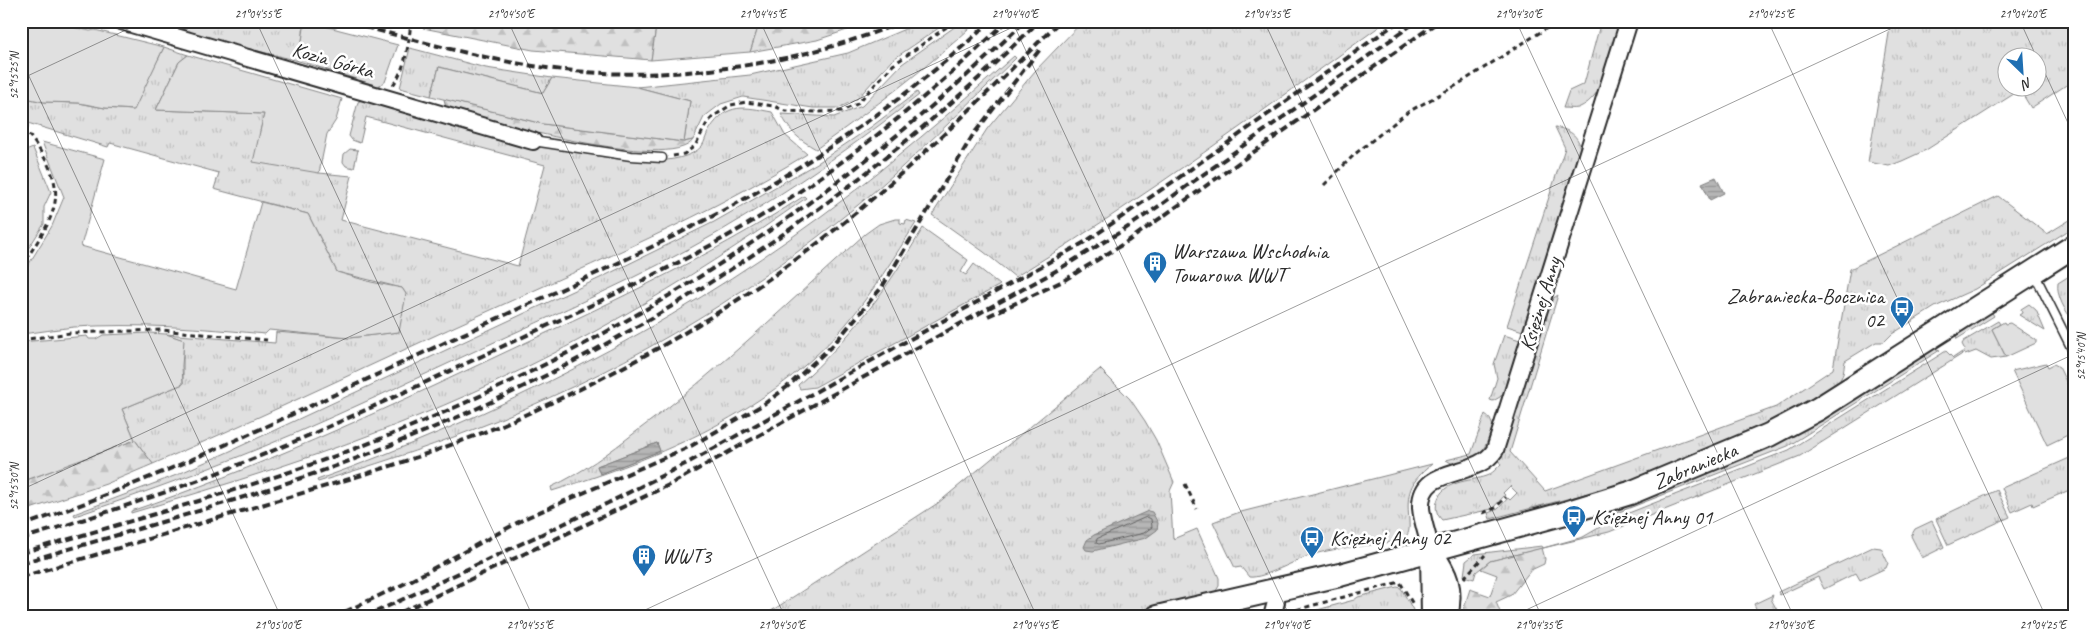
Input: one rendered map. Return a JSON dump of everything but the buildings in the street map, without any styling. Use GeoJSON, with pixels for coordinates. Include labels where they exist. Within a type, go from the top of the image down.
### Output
{"type":"FeatureCollection","features":[{"type":"Feature","properties":{"kind":"main road","name":"Zabraniecka"},"geometry":{"type":"LineString","coordinates":[[1159,617],[1275,590],[1431,550],[1630,493],[1769,435],[1818,409],[2074,246]]}},
{"type":"Feature","properties":{"kind":"street","name":"Kozia Górka"},"geometry":{"type":"LineString","coordinates":[[121,21],[533,141]]}},
{"type":"Feature","properties":{"kind":"street","name":"Księżnej Anny"},"geometry":{"type":"LineString","coordinates":[[1424,613],[1431,550],[1421,509],[1422,499],[1436,479],[1478,466],[1488,459],[1495,450],[1629,21]]}},
{"type":"Feature","properties":{"kind":"street","name":"Księżnej Anny"},"geometry":{"type":"LineString","coordinates":[[1431,550],[1446,572],[1450,586],[1450,604],[1447,617]]}},
{"type":"Feature","properties":{"kind":"street"},"geometry":{"type":"LineString","coordinates":[[1272,615],[1276,602],[1275,590]]}},
{"type":"Feature","properties":{"kind":"lane"},"geometry":{"type":"LineString","coordinates":[[533,141],[631,156],[662,158]]}},
{"type":"Feature","properties":{"kind":"lane"},"geometry":{"type":"LineString","coordinates":[[2033,271],[2074,354]]}},
{"type":"Feature","properties":{"kind":"path"},"geometry":{"type":"LineString","coordinates":[[384,97],[398,78],[409,38],[411,21]]}},
{"type":"Feature","properties":{"kind":"path"},"geometry":{"type":"LineString","coordinates":[[662,158],[684,154],[695,146],[707,123],[714,116],[732,105],[746,102],[774,106],[785,111],[817,112],[842,111],[857,104],[893,65],[955,21]]}},
{"type":"Feature","properties":{"kind":"path"},"geometry":{"type":"LineString","coordinates":[[1324,185],[1355,154],[1408,112],[1457,85],[1558,21]]}},
{"type":"Feature","properties":{"kind":"path"},"geometry":{"type":"LineString","coordinates":[[21,267],[48,226],[56,207],[56,189],[51,170],[40,150],[22,126]]}},
{"type":"Feature","properties":{"kind":"path"},"geometry":{"type":"LineString","coordinates":[[21,340],[70,333],[161,330],[267,340]]}},
{"type":"Feature","properties":{"kind":"path"},"geometry":{"type":"LineString","coordinates":[[1185,484],[1197,510]]}},
{"type":"Feature","properties":{"kind":"path"},"geometry":{"type":"LineString","coordinates":[[1483,513],[1495,508],[1506,497]]}},
{"type":"Feature","properties":{"kind":"path"},"geometry":{"type":"LineString","coordinates":[[1461,580],[1488,552]]}},
{"type":"Feature","properties":{"kind":"path"},"geometry":{"type":"LineString","coordinates":[[1272,615],[1292,612],[1400,582],[1424,613]]}},
{"type":"Feature","properties":{"kind":"green space"},"geometry":{"type":"Polygon","coordinates":[[[21,21],[45,21],[90,31],[95,30],[164,47],[134,110],[105,108],[79,103],[44,102],[21,97],[21,21]]]}},
{"type":"Feature","properties":{"kind":"green space"},"geometry":{"type":"Polygon","coordinates":[[[156,21],[305,21],[299,61],[164,28],[156,21]]]}},
{"type":"Feature","properties":{"kind":"green space"},"geometry":{"type":"Polygon","coordinates":[[[305,21],[398,45],[385,82],[378,86],[299,61],[305,21]]]}},
{"type":"Feature","properties":{"kind":"green space"},"geometry":{"type":"Polygon","coordinates":[[[425,21],[657,21],[651,60],[533,50],[423,28],[425,21]]]}},
{"type":"Feature","properties":{"kind":"green space"},"geometry":{"type":"Polygon","coordinates":[[[657,21],[760,21],[750,52],[651,60],[657,21]]]}},
{"type":"Feature","properties":{"kind":"green space"},"geometry":{"type":"Polygon","coordinates":[[[760,21],[874,21],[817,40],[750,52],[760,21]]]}},
{"type":"Feature","properties":{"kind":"green space"},"geometry":{"type":"Polygon","coordinates":[[[924,21],[949,21],[892,60],[857,99],[839,108],[813,108],[743,97],[721,104],[704,117],[693,140],[684,142],[690,101],[637,87],[750,75],[848,53],[924,21]]]}},
{"type":"Feature","properties":{"kind":"green space"},"geometry":{"type":"Polygon","coordinates":[[[963,21],[978,21],[899,88],[816,149],[795,135],[781,114],[834,117],[862,106],[902,64],[963,21]]]}},
{"type":"Feature","properties":{"kind":"green space"},"geometry":{"type":"Polygon","coordinates":[[[1083,21],[1387,21],[1157,185],[1015,277],[932,215],[987,129],[1035,71],[1083,21]]]}},
{"type":"Feature","properties":{"kind":"green space"},"geometry":{"type":"Polygon","coordinates":[[[1601,21],[1620,21],[1612,57],[1603,82],[1588,102],[1578,108],[1563,108],[1569,91],[1584,84],[1601,21]]]}},
{"type":"Feature","properties":{"kind":"green space"},"geometry":{"type":"Polygon","coordinates":[[[1891,21],[2074,21],[2074,80],[2048,97],[2048,48],[1998,48],[1998,98],[2007,98],[1926,150],[1889,166],[1868,162],[1891,21]]]}},
{"type":"Feature","properties":{"kind":"green space"},"geometry":{"type":"Polygon","coordinates":[[[164,47],[188,55],[179,62],[156,110],[264,114],[260,132],[319,173],[352,176],[341,220],[518,266],[545,165],[366,117],[360,143],[352,140],[349,136],[358,102],[363,99],[546,145],[635,161],[656,161],[686,156],[702,146],[716,120],[723,114],[737,108],[745,108],[772,112],[785,135],[807,154],[730,198],[652,237],[153,464],[135,440],[122,409],[183,384],[183,340],[166,334],[275,343],[276,332],[349,338],[398,332],[406,294],[402,288],[337,272],[308,214],[214,189],[219,173],[110,143],[108,147],[21,121],[21,97],[44,102],[79,103],[105,108],[133,110],[164,47]]]}},
{"type":"Feature","properties":{"kind":"green space"},"geometry":{"type":"Polygon","coordinates":[[[410,48],[486,68],[552,78],[543,93],[439,67],[431,96],[400,88],[410,48]]]}},
{"type":"Feature","properties":{"kind":"green space"},"geometry":{"type":"Polygon","coordinates":[[[188,55],[342,99],[336,120],[327,134],[319,173],[253,162],[264,114],[156,110],[179,62],[188,55]]]}},
{"type":"Feature","properties":{"kind":"green space"},"geometry":{"type":"Polygon","coordinates":[[[1014,56],[1016,58],[938,133],[858,205],[814,240],[722,304],[625,361],[524,409],[434,444],[318,482],[317,480],[384,455],[515,398],[641,333],[702,297],[762,258],[870,179],[1014,56]]]}},
{"type":"Feature","properties":{"kind":"green space"},"geometry":{"type":"Polygon","coordinates":[[[439,67],[543,93],[552,78],[637,87],[690,101],[684,142],[543,124],[431,96],[439,67]]]}},
{"type":"Feature","properties":{"kind":"green space"},"geometry":{"type":"Polygon","coordinates":[[[917,92],[919,95],[895,114],[796,184],[719,232],[660,264],[568,309],[289,436],[129,498],[75,516],[74,514],[174,476],[228,452],[600,278],[714,222],[819,162],[871,127],[917,92]]]}},
{"type":"Feature","properties":{"kind":"green space"},"geometry":{"type":"Polygon","coordinates":[[[2025,98],[2046,98],[2031,108],[2025,98]]]}},
{"type":"Feature","properties":{"kind":"green space"},"geometry":{"type":"Polygon","coordinates":[[[444,99],[543,124],[684,142],[693,140],[678,149],[650,151],[615,148],[496,123],[446,108],[444,99]]]}},
{"type":"Feature","properties":{"kind":"green space"},"geometry":{"type":"Polygon","coordinates":[[[1555,127],[1575,136],[1581,150],[1523,331],[1507,326],[1565,148],[1555,127]]]}},
{"type":"Feature","properties":{"kind":"green space"},"geometry":{"type":"Polygon","coordinates":[[[42,142],[105,159],[81,246],[236,289],[261,202],[308,214],[337,272],[371,282],[402,288],[406,294],[399,332],[349,338],[269,330],[265,334],[194,328],[122,326],[74,327],[21,334],[21,277],[52,226],[64,197],[42,142]]]}},
{"type":"Feature","properties":{"kind":"green space"},"geometry":{"type":"Polygon","coordinates":[[[33,148],[51,192],[44,207],[44,224],[21,260],[21,153],[33,148]]]}},
{"type":"Feature","properties":{"kind":"green space"},"geometry":{"type":"Polygon","coordinates":[[[350,149],[358,150],[354,168],[346,166],[343,162],[344,154],[350,149]]]}},
{"type":"Feature","properties":{"kind":"green space"},"geometry":{"type":"Polygon","coordinates":[[[804,196],[806,198],[760,230],[666,290],[570,345],[520,370],[418,416],[347,444],[240,480],[131,513],[131,511],[178,495],[269,459],[404,400],[612,302],[729,241],[804,196]]]}},
{"type":"Feature","properties":{"kind":"green space"},"geometry":{"type":"Polygon","coordinates":[[[1998,196],[2047,234],[2073,218],[2073,224],[2069,230],[1975,289],[1935,307],[1892,334],[1884,342],[1876,342],[1845,361],[1843,374],[1836,388],[1794,413],[1624,484],[1490,519],[1488,513],[1498,509],[1508,498],[1510,500],[1517,493],[1510,486],[1503,493],[1505,495],[1492,509],[1442,520],[1439,516],[1436,505],[1444,490],[1457,483],[1488,475],[1501,464],[1498,460],[1548,302],[1558,295],[1510,452],[1545,491],[1776,407],[1833,369],[1850,269],[1998,196]]]}},
{"type":"Feature","properties":{"kind":"green space"},"geometry":{"type":"Polygon","coordinates":[[[895,219],[900,219],[900,223],[905,224],[906,220],[916,223],[857,311],[817,354],[784,382],[712,428],[633,463],[552,491],[551,487],[585,469],[696,385],[865,234],[879,224],[895,219]],[[657,443],[597,466],[600,474],[660,451],[657,443]]]}},
{"type":"Feature","properties":{"kind":"green space"},"geometry":{"type":"Polygon","coordinates":[[[923,228],[968,260],[961,272],[966,275],[974,264],[1000,285],[815,387],[800,389],[798,385],[836,349],[867,312],[896,272],[923,228]]]}},
{"type":"Feature","properties":{"kind":"green space"},"geometry":{"type":"Polygon","coordinates":[[[2074,273],[2074,321],[2062,303],[2058,293],[2058,283],[2074,273]]]}},
{"type":"Feature","properties":{"kind":"green space"},"geometry":{"type":"Polygon","coordinates":[[[2029,304],[2036,310],[2045,331],[2019,315],[2022,313],[2021,309],[2029,304]]]}},
{"type":"Feature","properties":{"kind":"green space"},"geometry":{"type":"Polygon","coordinates":[[[1991,311],[1994,316],[1957,339],[1956,335],[1958,333],[1991,311]]]}},
{"type":"Feature","properties":{"kind":"green space"},"geometry":{"type":"Polygon","coordinates":[[[1998,321],[2000,324],[1992,329],[2006,357],[1991,359],[1976,351],[1965,355],[1964,353],[1800,456],[1609,532],[1490,561],[1476,572],[1474,579],[1464,576],[1466,561],[1475,554],[1542,546],[1543,548],[1583,537],[1616,518],[1789,450],[1946,351],[1953,358],[1965,350],[1962,344],[1964,341],[1998,321]]]}},
{"type":"Feature","properties":{"kind":"green space"},"geometry":{"type":"Polygon","coordinates":[[[2004,322],[2005,324],[2010,323],[2036,340],[2036,343],[2006,357],[1992,329],[2004,322]]]}},
{"type":"Feature","properties":{"kind":"green space"},"geometry":{"type":"Polygon","coordinates":[[[166,334],[184,340],[183,384],[122,409],[135,440],[21,482],[21,342],[87,336],[89,339],[96,339],[103,335],[166,334]]]}},
{"type":"Feature","properties":{"kind":"green space"},"geometry":{"type":"Polygon","coordinates":[[[1504,335],[1520,340],[1504,392],[1493,401],[1490,400],[1497,378],[1494,364],[1504,335]]]}},
{"type":"Feature","properties":{"kind":"green space"},"geometry":{"type":"Polygon","coordinates":[[[1934,348],[1940,350],[1788,446],[1614,514],[1613,510],[1934,348]]]}},
{"type":"Feature","properties":{"kind":"green space"},"geometry":{"type":"Polygon","coordinates":[[[2046,363],[2048,367],[2054,364],[2059,367],[2073,396],[2070,403],[2074,417],[2074,432],[2047,445],[2012,371],[2046,363]]]}},
{"type":"Feature","properties":{"kind":"green space"},"geometry":{"type":"Polygon","coordinates":[[[1100,369],[1130,399],[1156,440],[1174,482],[1170,491],[1173,539],[1197,529],[1219,578],[1219,586],[1214,594],[1114,617],[762,617],[938,503],[1100,369]]]}},
{"type":"Feature","properties":{"kind":"green space"},"geometry":{"type":"Polygon","coordinates":[[[1485,414],[1489,417],[1493,426],[1487,443],[1480,453],[1470,459],[1453,464],[1446,460],[1471,454],[1485,414]]]}},
{"type":"Feature","properties":{"kind":"green space"},"geometry":{"type":"Polygon","coordinates":[[[135,440],[153,464],[106,484],[21,512],[21,482],[135,440]]]}},
{"type":"Feature","properties":{"kind":"green space"},"geometry":{"type":"Polygon","coordinates":[[[2074,456],[2074,479],[2071,480],[2074,488],[2033,506],[2032,503],[2012,512],[2002,488],[2074,456]]]}},
{"type":"Feature","properties":{"kind":"green space"},"geometry":{"type":"Polygon","coordinates":[[[1432,464],[1419,476],[1411,488],[1408,502],[1409,532],[1400,540],[1321,552],[1263,575],[1249,577],[1241,567],[1235,568],[1213,522],[1237,513],[1432,464]]]}},
{"type":"Feature","properties":{"kind":"green space"},"geometry":{"type":"Polygon","coordinates":[[[1997,490],[2010,517],[1948,545],[1936,519],[1997,490]]]}},
{"type":"Feature","properties":{"kind":"green space"},"geometry":{"type":"Polygon","coordinates":[[[1932,521],[1944,547],[1922,558],[1911,536],[1915,529],[1932,521]]]}},
{"type":"Feature","properties":{"kind":"green space"},"geometry":{"type":"Polygon","coordinates":[[[1873,547],[1881,548],[1888,563],[1886,568],[1860,580],[1856,573],[1824,589],[1818,577],[1780,595],[1778,592],[1873,547]]]}},
{"type":"Feature","properties":{"kind":"green space"},"geometry":{"type":"Polygon","coordinates":[[[1542,548],[1545,559],[1544,564],[1531,570],[1511,595],[1496,602],[1502,617],[1461,617],[1470,589],[1490,596],[1497,575],[1481,569],[1490,561],[1542,548]]]}},
{"type":"Feature","properties":{"kind":"green space"},"geometry":{"type":"Polygon","coordinates":[[[1397,587],[1401,588],[1413,610],[1411,617],[1282,617],[1295,616],[1397,587]]]}},
{"type":"Feature","properties":{"kind":"green space"},"geometry":{"type":"Polygon","coordinates":[[[1773,595],[1771,599],[1777,610],[1760,617],[1754,604],[1773,595]]]}},
{"type":"Feature","properties":{"kind":"water"},"geometry":{"type":"Polygon","coordinates":[[[1716,177],[1724,193],[1710,200],[1702,183],[1716,177]]]}},
{"type":"Feature","properties":{"kind":"water"},"geometry":{"type":"Polygon","coordinates":[[[657,443],[660,451],[600,474],[597,466],[657,443]]]}},
{"type":"Feature","properties":{"kind":"water"},"geometry":{"type":"Polygon","coordinates":[[[1148,511],[1152,512],[1158,523],[1157,530],[1146,538],[1093,551],[1086,550],[1084,547],[1087,540],[1094,535],[1148,511]]]}},
{"type":"Feature","properties":{"kind":"railway"},"geometry":{"type":"LineString","coordinates":[[342,21],[437,46],[509,62],[580,71],[627,74],[675,73],[722,69],[769,61],[815,51],[904,21]]}},
{"type":"Feature","properties":{"kind":"railway"},"geometry":{"type":"LineString","coordinates":[[21,526],[128,486],[234,441],[648,249],[689,228],[769,185],[856,129],[939,67],[991,21]]}},
{"type":"Feature","properties":{"kind":"railway"},"geometry":{"type":"LineString","coordinates":[[21,539],[156,496],[266,453],[390,399],[670,267],[743,227],[839,164],[925,96],[1007,21]]}},
{"type":"Feature","properties":{"kind":"railway"},"geometry":{"type":"LineString","coordinates":[[21,553],[210,498],[349,451],[482,395],[567,353],[650,307],[730,257],[808,204],[883,147],[955,86],[1025,21]]}},
{"type":"Feature","properties":{"kind":"railway"},"geometry":{"type":"LineString","coordinates":[[21,563],[210,508],[350,461],[485,405],[572,362],[656,315],[738,264],[818,209],[895,150],[968,87],[1039,21]]}},
{"type":"Feature","properties":{"kind":"railway"},"geometry":{"type":"LineString","coordinates":[[21,577],[337,483],[430,453],[520,417],[634,362],[742,297],[828,235],[869,202],[946,132],[1060,21]]}},
{"type":"Feature","properties":{"kind":"railway"},"geometry":{"type":"LineString","coordinates":[[365,617],[608,503],[691,461],[1085,242],[1399,21]]}},
{"type":"Feature","properties":{"kind":"railway"},"geometry":{"type":"LineString","coordinates":[[391,617],[671,484],[1061,268],[1162,204],[1417,21]]}},
{"type":"Feature","properties":{"kind":"railway"},"geometry":{"type":"LineString","coordinates":[[988,316],[1063,281],[1128,241],[1439,21]]}},
{"type":"Feature","properties":{"kind":"railway"},"geometry":{"type":"LineString","coordinates":[[334,617],[408,582],[528,517],[691,446],[764,404],[787,387],[833,345],[882,287],[973,135],[1041,48]]}},
{"type":"Feature","properties":{"kind":"place","name":"Warszawa Wschodnia Towarowa WWT"},"geometry":{"type":"Point","coordinates":[1155,284]}},
{"type":"Feature","properties":{"kind":"place","name":"Zabraniecka-Bocznica 02"},"geometry":{"type":"Point","coordinates":[1902,329]}},
{"type":"Feature","properties":{"kind":"place","name":"Księżnej Anny 01"},"geometry":{"type":"Point","coordinates":[1574,538]}},
{"type":"Feature","properties":{"kind":"place","name":"Księżnej Anny 02"},"geometry":{"type":"Point","coordinates":[1312,559]}},
{"type":"Feature","properties":{"kind":"place","name":"WWT3"},"geometry":{"type":"Point","coordinates":[644,577]}}]}
